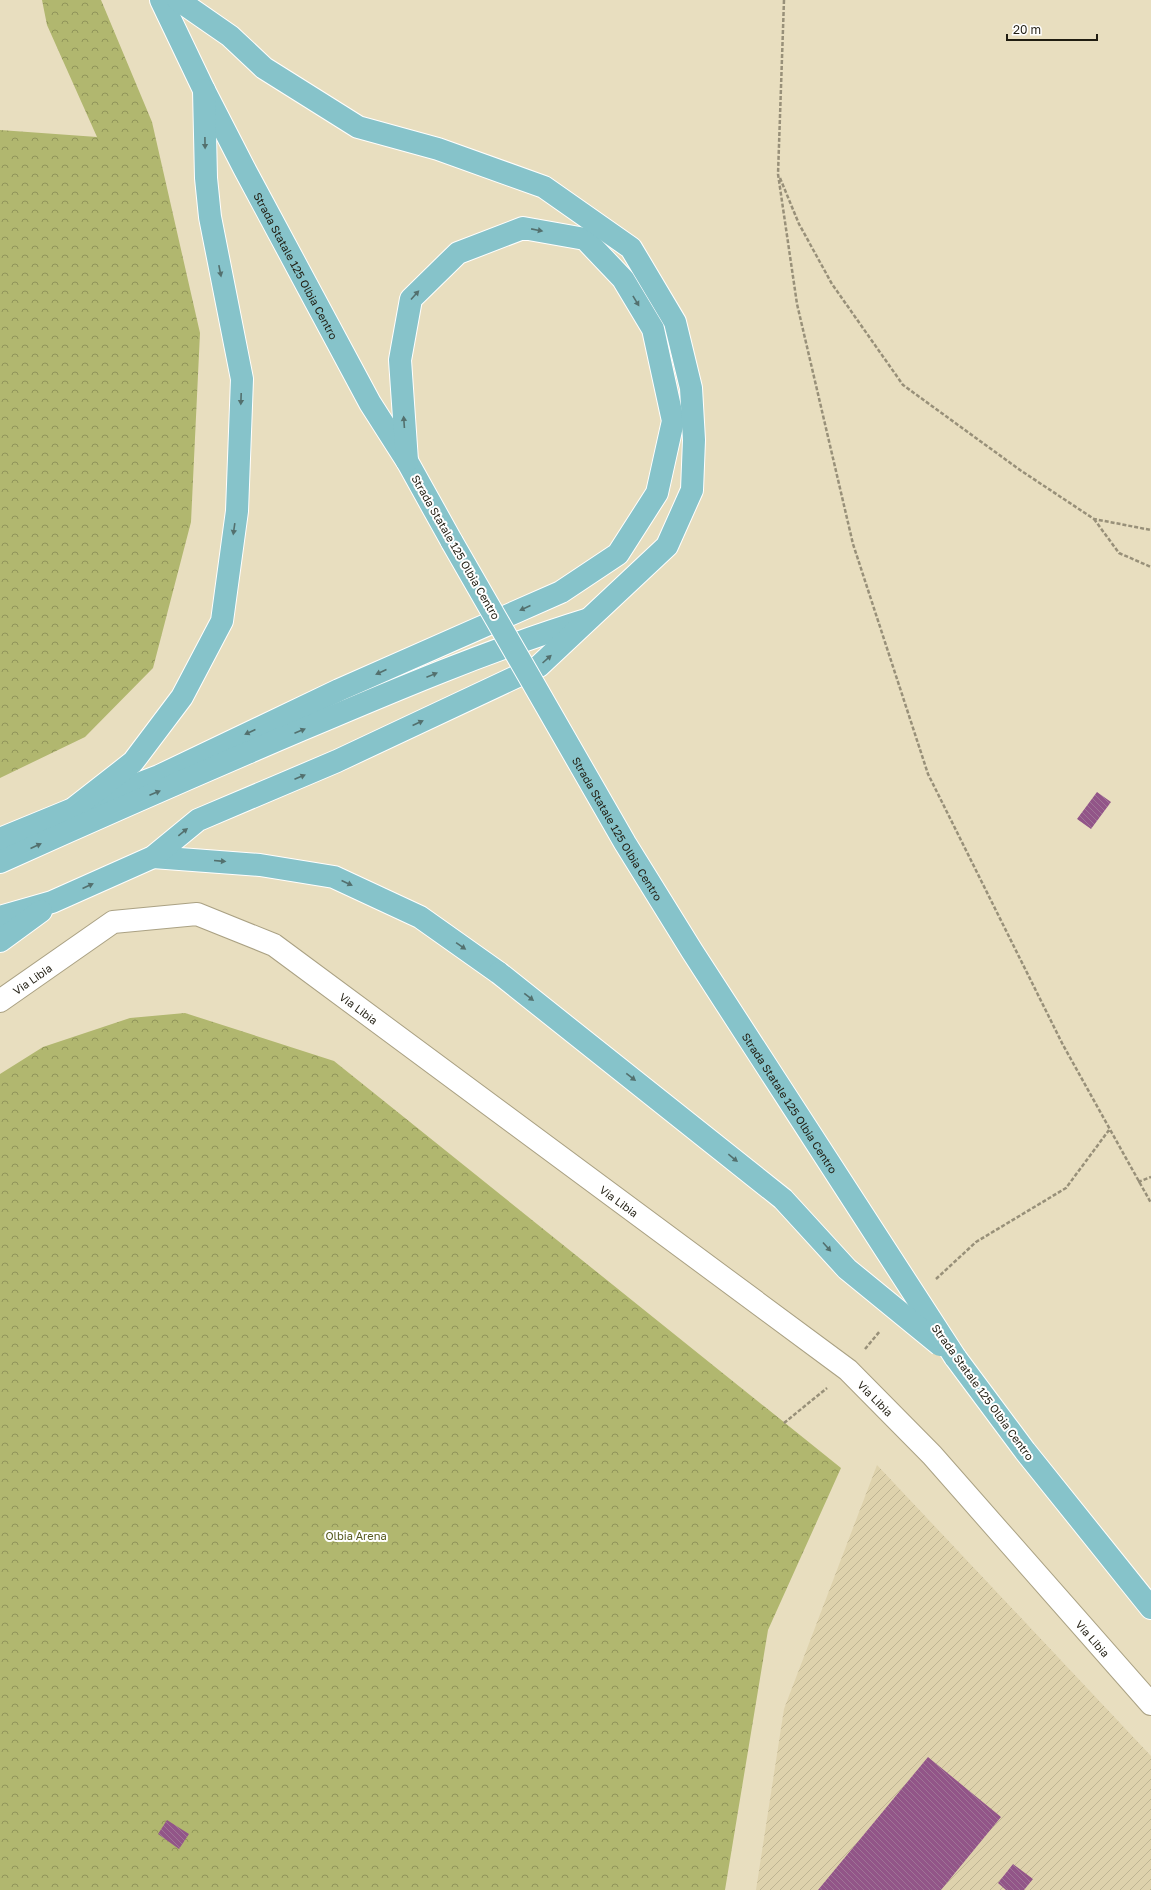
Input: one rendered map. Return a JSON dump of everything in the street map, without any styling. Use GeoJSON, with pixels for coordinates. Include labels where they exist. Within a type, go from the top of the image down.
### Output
{"type":"FeatureCollection","features":[{"type":"Feature","properties":{"kind":"main road","name":"Strada Statale 125 Olbia Centro"},"geometry":{"type":"LineString","coordinates":[[161,0],[204,90],[370,403],[407,461],[629,850],[692,951],[955,1357],[1025,1451],[1151,1608]]}},
{"type":"Feature","properties":{"kind":"main road"},"geometry":{"type":"LineString","coordinates":[[0,917],[52,902],[153,857],[198,820],[337,761],[539,666],[592,618],[667,546],[692,490],[694,440],[691,388],[675,322],[631,248],[544,187],[438,149],[358,127],[264,68],[230,36],[178,0]]}},
{"type":"Feature","properties":{"kind":"main road"},"geometry":{"type":"LineString","coordinates":[[73,809],[132,762],[182,697],[222,620],[237,511],[242,379],[210,217],[206,178],[204,90]]}},
{"type":"Feature","properties":{"kind":"main road"},"geometry":{"type":"LineString","coordinates":[[0,838],[159,776],[339,690],[561,592],[618,554],[657,492],[673,421],[653,329],[623,279],[585,239],[523,228],[458,253],[411,299],[400,360],[407,461]]}},
{"type":"Feature","properties":{"kind":"main road"},"geometry":{"type":"LineString","coordinates":[[0,862],[105,814],[412,683],[525,638],[592,618]]}},
{"type":"Feature","properties":{"kind":"main road"},"geometry":{"type":"LineString","coordinates":[[153,857],[260,865],[334,877],[420,917],[499,973],[783,1199],[847,1269],[955,1357]]}},
{"type":"Feature","properties":{"kind":"main road"},"geometry":{"type":"LineString","coordinates":[[0,941],[52,902]]}},
{"type":"Feature","properties":{"kind":"street","name":"Via Libia"},"geometry":{"type":"LineString","coordinates":[[0,1001],[113,922],[197,914],[274,945],[848,1370],[932,1455],[1151,1704]]}},
{"type":"Feature","properties":{"kind":"path"},"geometry":{"type":"LineString","coordinates":[[784,0],[778,174],[797,304],[853,544],[928,774],[1063,1045],[1151,1203]]}},
{"type":"Feature","properties":{"kind":"path"},"geometry":{"type":"LineString","coordinates":[[778,174],[799,224],[832,284],[903,386],[1020,470],[1094,519],[1119,553],[1151,567]]}},
{"type":"Feature","properties":{"kind":"path"},"geometry":{"type":"LineString","coordinates":[[1094,519],[1151,530]]}},
{"type":"Feature","properties":{"kind":"path"},"geometry":{"type":"LineString","coordinates":[[976,1242],[1066,1188],[1109,1130]]}},
{"type":"Feature","properties":{"kind":"path"},"geometry":{"type":"LineString","coordinates":[[1138,1182],[1151,1177]]}},
{"type":"Feature","properties":{"kind":"shaded area"},"geometry":{"type":"Polygon","coordinates":[[[877,1465],[1151,1756],[1151,1890],[756,1890],[784,1709],[877,1465]]]}},
{"type":"Feature","properties":{"kind":"green space"},"geometry":{"type":"Polygon","coordinates":[[[42,0],[101,0],[152,122],[200,333],[191,522],[153,668],[85,737],[0,778],[0,130],[97,137],[47,25],[42,0]]]}},
{"type":"Feature","properties":{"kind":"green space","name":"Olbia Arena"},"geometry":{"type":"Polygon","coordinates":[[[185,1013],[334,1061],[841,1468],[768,1630],[725,1890],[0,1890],[0,1074],[43,1047],[130,1018],[185,1013]]]}},
{"type":"Feature","properties":{"kind":"building"},"geometry":{"type":"Polygon","coordinates":[[[1097,792],[1111,802],[1091,829],[1077,819],[1097,792]]]}},
{"type":"Feature","properties":{"kind":"building"},"geometry":{"type":"Polygon","coordinates":[[[928,1757],[1001,1817],[941,1890],[818,1890],[928,1757]]]}},
{"type":"Feature","properties":{"kind":"building"},"geometry":{"type":"Polygon","coordinates":[[[167,1820],[189,1834],[179,1849],[158,1834],[167,1820]]]}},
{"type":"Feature","properties":{"kind":"building"},"geometry":{"type":"Polygon","coordinates":[[[1013,1864],[1033,1879],[1024,1890],[1006,1890],[998,1883],[1013,1864]]]}}]}
